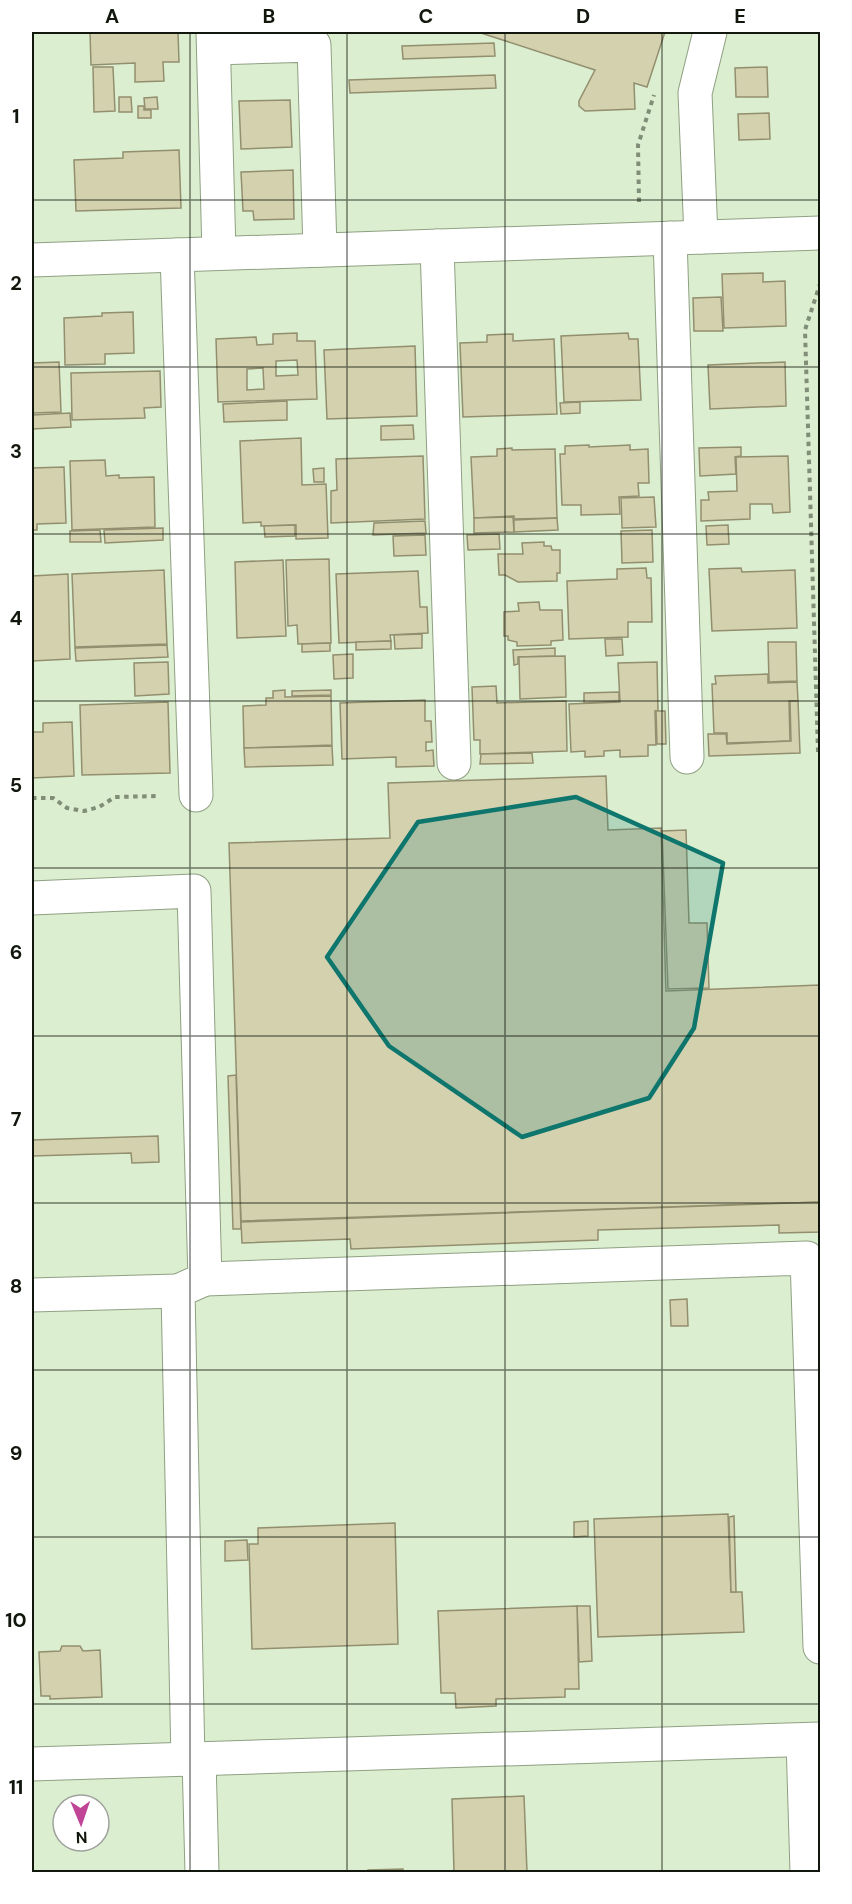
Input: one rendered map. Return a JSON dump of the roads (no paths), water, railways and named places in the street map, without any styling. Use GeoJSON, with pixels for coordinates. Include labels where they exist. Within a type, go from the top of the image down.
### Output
{"type":"FeatureCollection","features":[{"type":"Feature","properties":{"kind":"street"},"geometry":{"type":"LineString","coordinates":[[687,757],[670,238],[694,93],[710,32]]}},
{"type":"Feature","properties":{"kind":"street"},"geometry":{"type":"LineString","coordinates":[[219,253],[214,40],[314,45],[320,250]]}},
{"type":"Feature","properties":{"kind":"street"},"geometry":{"type":"LineString","coordinates":[[32,260],[820,233]]}},
{"type":"Feature","properties":{"kind":"street"},"geometry":{"type":"LineString","coordinates":[[437,246],[454,763]]}},
{"type":"Feature","properties":{"kind":"street"},"geometry":{"type":"LineString","coordinates":[[177,255],[196,795]]}},
{"type":"Feature","properties":{"kind":"street"},"geometry":{"type":"LineString","coordinates":[[32,898],[194,891],[191,1285],[194,1760],[202,1872]]}},
{"type":"Feature","properties":{"kind":"street"},"geometry":{"type":"LineString","coordinates":[[32,1295],[191,1285],[807,1258],[820,1647]]}},
{"type":"Feature","properties":{"kind":"street"},"geometry":{"type":"LineString","coordinates":[[32,1764],[812,1739],[807,1872]]}}]}
